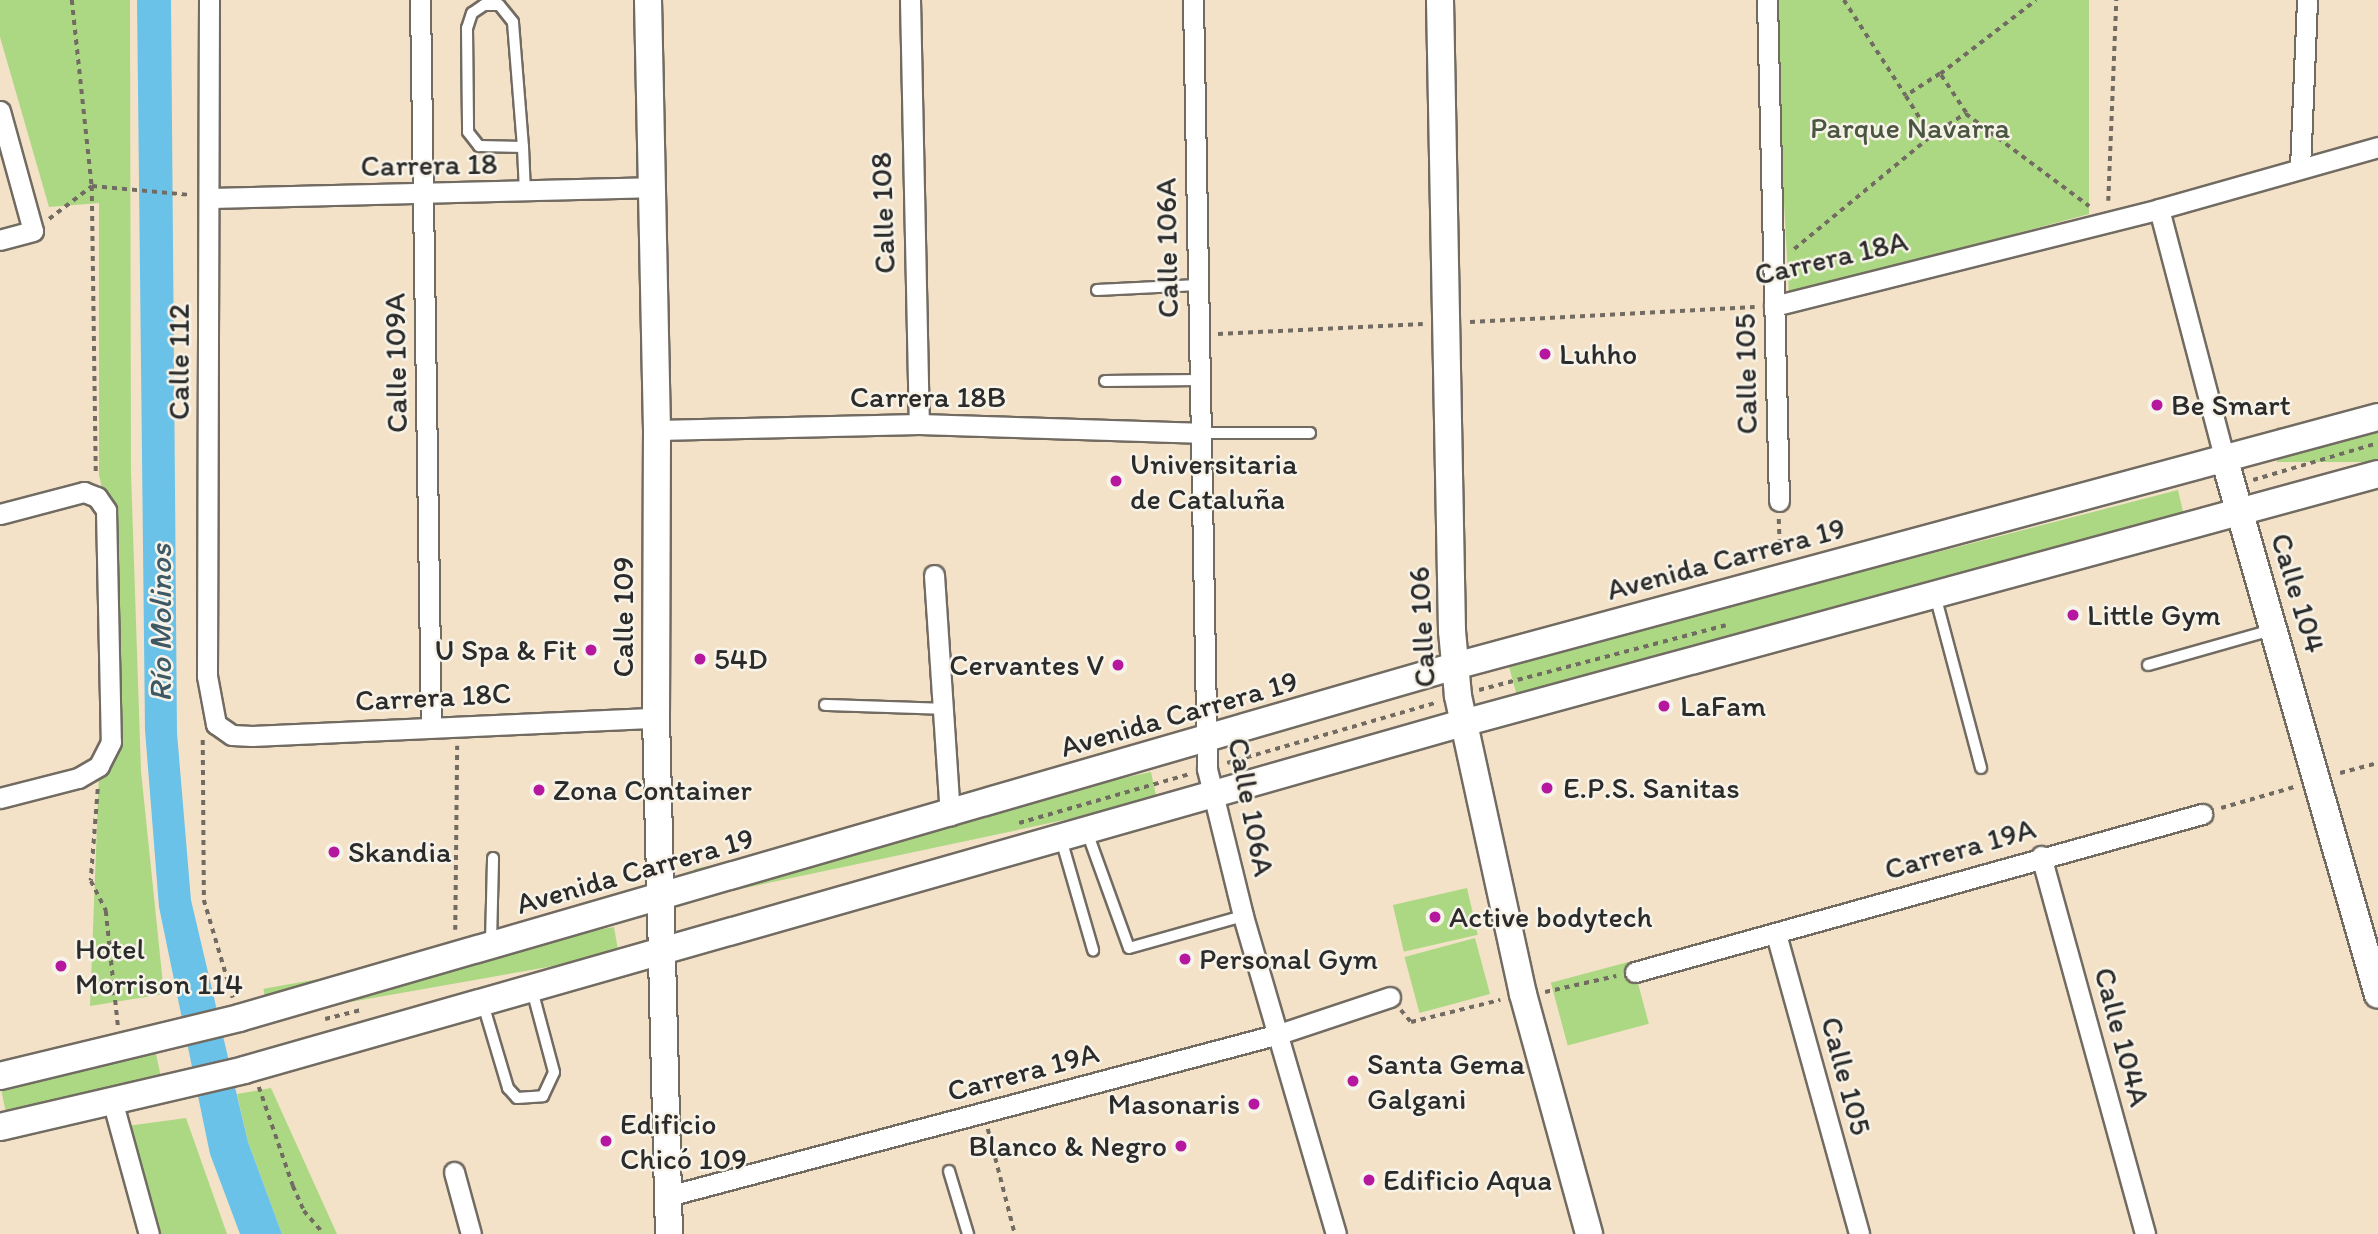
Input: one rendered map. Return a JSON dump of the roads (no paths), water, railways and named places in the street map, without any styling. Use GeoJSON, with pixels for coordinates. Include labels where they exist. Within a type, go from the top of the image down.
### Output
{"type":"FeatureCollection","features":[{"type":"Feature","properties":{"kind":"main road","name":"Calle 109"},"geometry":{"type":"LineString","coordinates":[[648,0],[657,430],[656,718],[669,1234]]}},
{"type":"Feature","properties":{"kind":"main road","name":"Calle 106"},"geometry":{"type":"LineString","coordinates":[[1440,0],[1446,323],[1467,693],[1523,994],[1589,1234]]}},
{"type":"Feature","properties":{"kind":"main road","name":"Avenida Carrera 19"},"geometry":{"type":"LineString","coordinates":[[0,1076],[231,1020],[661,899],[1464,664],[2225,461],[2378,417]]}},
{"type":"Feature","properties":{"kind":"main road","name":"Calle 104"},"geometry":{"type":"LineString","coordinates":[[2225,461],[2378,995]]}},
{"type":"Feature","properties":{"kind":"main road"},"geometry":{"type":"LineString","coordinates":[[0,1127],[248,1069],[661,954],[1472,721],[2378,474]]}},
{"type":"Feature","properties":{"kind":"street","name":"Calle 112"},"geometry":{"type":"LineString","coordinates":[[209,0],[207,676],[210,727]]}},
{"type":"Feature","properties":{"kind":"street","name":"Calle 109A"},"geometry":{"type":"LineString","coordinates":[[420,0],[431,725]]}},
{"type":"Feature","properties":{"kind":"street","name":"Calle 108"},"geometry":{"type":"LineString","coordinates":[[910,0],[919,424]]}},
{"type":"Feature","properties":{"kind":"street","name":"Calle 106A"},"geometry":{"type":"LineString","coordinates":[[1193,0],[1207,769],[1243,916],[1336,1234]]}},
{"type":"Feature","properties":{"kind":"street","name":"Calle 105"},"geometry":{"type":"LineString","coordinates":[[1767,0],[1779,501]]}},
{"type":"Feature","properties":{"kind":"street"},"geometry":{"type":"LineString","coordinates":[[2300,168],[2307,0]]}},
{"type":"Feature","properties":{"kind":"street"},"geometry":{"type":"LineString","coordinates":[[0,111],[33,231],[0,240]]}},
{"type":"Feature","properties":{"kind":"street","name":"Carrera 18A"},"geometry":{"type":"LineString","coordinates":[[1774,306],[2108,219],[2159,209],[2378,147]]}},
{"type":"Feature","properties":{"kind":"street","name":"Carrera 18"},"geometry":{"type":"LineString","coordinates":[[210,198],[424,195],[650,187]]}},
{"type":"Feature","properties":{"kind":"street","name":"Calle 104"},"geometry":{"type":"LineString","coordinates":[[2159,209],[2225,461]]}},
{"type":"Feature","properties":{"kind":"street","name":"Carrera 18B"},"geometry":{"type":"LineString","coordinates":[[657,430],[919,424],[1199,433]]}},
{"type":"Feature","properties":{"kind":"street"},"geometry":{"type":"LineString","coordinates":[[0,514],[77,494],[97,497],[106,510],[111,742],[99,766],[78,778],[0,798]]}},
{"type":"Feature","properties":{"kind":"street"},"geometry":{"type":"LineString","coordinates":[[934,575],[950,815]]}},
{"type":"Feature","properties":{"kind":"street","name":"Carrera 18C"},"geometry":{"type":"LineString","coordinates":[[210,727],[232,735],[252,736],[431,725],[656,718]]}},
{"type":"Feature","properties":{"kind":"street","name":"Carrera 19A"},"geometry":{"type":"LineString","coordinates":[[1635,972],[1776,934],[2041,856],[2202,814]]}},
{"type":"Feature","properties":{"kind":"street","name":"Calle 104A"},"geometry":{"type":"LineString","coordinates":[[2041,856],[2145,1234]]}},
{"type":"Feature","properties":{"kind":"street","name":"Calle 105"},"geometry":{"type":"LineString","coordinates":[[1776,934],[1859,1234]]}},
{"type":"Feature","properties":{"kind":"street","name":"Carrera 19A"},"geometry":{"type":"LineString","coordinates":[[668,1196],[1279,1034],[1390,997]]}},
{"type":"Feature","properties":{"kind":"street"},"geometry":{"type":"LineString","coordinates":[[112,1100],[149,1234]]}},
{"type":"Feature","properties":{"kind":"street"},"geometry":{"type":"LineString","coordinates":[[454,1172],[471,1234]]}},
{"type":"Feature","properties":{"kind":"lane"},"geometry":{"type":"LineString","coordinates":[[523,146],[479,146],[468,132],[467,28],[472,13],[484,5],[499,5],[513,22],[523,146],[525,192]]}},
{"type":"Feature","properties":{"kind":"lane"},"geometry":{"type":"LineString","coordinates":[[1097,290],[1198,285]]}},
{"type":"Feature","properties":{"kind":"lane"},"geometry":{"type":"LineString","coordinates":[[1105,381],[1199,380]]}},
{"type":"Feature","properties":{"kind":"lane"},"geometry":{"type":"LineString","coordinates":[[1199,433],[1310,433]]}},
{"type":"Feature","properties":{"kind":"lane"},"geometry":{"type":"LineString","coordinates":[[1934,595],[1981,768]]}},
{"type":"Feature","properties":{"kind":"lane"},"geometry":{"type":"LineString","coordinates":[[2148,665],[2275,629]]}},
{"type":"Feature","properties":{"kind":"lane"},"geometry":{"type":"LineString","coordinates":[[825,705],[943,709]]}},
{"type":"Feature","properties":{"kind":"lane"},"geometry":{"type":"LineString","coordinates":[[1087,831],[1129,948],[1243,916]]}},
{"type":"Feature","properties":{"kind":"lane"},"geometry":{"type":"LineString","coordinates":[[1061,839],[1093,950]]}},
{"type":"Feature","properties":{"kind":"lane"},"geometry":{"type":"LineString","coordinates":[[491,946],[493,858]]}},
{"type":"Feature","properties":{"kind":"lane"},"geometry":{"type":"LineString","coordinates":[[483,1004],[508,1088],[517,1098],[543,1096],[554,1072],[532,990]]}},
{"type":"Feature","properties":{"kind":"lane"},"geometry":{"type":"LineString","coordinates":[[949,1171],[968,1234]]}},
{"type":"Feature","properties":{"kind":"water","name":"Río Molinos"},"geometry":{"type":"Polygon","coordinates":[[[137,0],[171,0],[177,733],[191,900],[248,1142],[282,1234],[240,1234],[210,1154],[159,907],[145,730],[137,0]]]}},
{"type":"Feature","properties":{"kind":"place","name":"Luhho"},"geometry":{"type":"Point","coordinates":[1545,354]}},
{"type":"Feature","properties":{"kind":"place","name":"Be Smart"},"geometry":{"type":"Point","coordinates":[2157,405]}},
{"type":"Feature","properties":{"kind":"place","name":"Universitaria de Cataluña"},"geometry":{"type":"Point","coordinates":[1116,481]}},
{"type":"Feature","properties":{"kind":"place","name":"Little Gym"},"geometry":{"type":"Point","coordinates":[2073,615]}},
{"type":"Feature","properties":{"kind":"place","name":"U Spa & Fit"},"geometry":{"type":"Point","coordinates":[591,650]}},
{"type":"Feature","properties":{"kind":"place","name":"54D"},"geometry":{"type":"Point","coordinates":[700,659]}},
{"type":"Feature","properties":{"kind":"place","name":"Cervantes V"},"geometry":{"type":"Point","coordinates":[1118,665]}},
{"type":"Feature","properties":{"kind":"place","name":"LaFam"},"geometry":{"type":"Point","coordinates":[1664,706]}},
{"type":"Feature","properties":{"kind":"place","name":"E.P.S. Sanitas"},"geometry":{"type":"Point","coordinates":[1547,788]}},
{"type":"Feature","properties":{"kind":"place","name":"Zona Container"},"geometry":{"type":"Point","coordinates":[539,790]}},
{"type":"Feature","properties":{"kind":"place","name":"Skandia"},"geometry":{"type":"Point","coordinates":[334,852]}},
{"type":"Feature","properties":{"kind":"place","name":"Active bodytech"},"geometry":{"type":"Point","coordinates":[1435,917]}},
{"type":"Feature","properties":{"kind":"place","name":"Personal Gym"},"geometry":{"type":"Point","coordinates":[1185,959]}},
{"type":"Feature","properties":{"kind":"place","name":"Hotel Morrison 114"},"geometry":{"type":"Point","coordinates":[61,966]}},
{"type":"Feature","properties":{"kind":"place","name":"Santa Gema Galgani"},"geometry":{"type":"Point","coordinates":[1353,1081]}},
{"type":"Feature","properties":{"kind":"place","name":"Masonaris"},"geometry":{"type":"Point","coordinates":[1254,1104]}},
{"type":"Feature","properties":{"kind":"place","name":"Edificio Chicó 109"},"geometry":{"type":"Point","coordinates":[606,1141]}},
{"type":"Feature","properties":{"kind":"place","name":"Blanco & Negro"},"geometry":{"type":"Point","coordinates":[1181,1146]}},
{"type":"Feature","properties":{"kind":"place","name":"Edificio Aqua"},"geometry":{"type":"Point","coordinates":[1369,1180]}},
{"type":"Feature","properties":{"kind":"park label","name":"Parque Navarra"},"geometry":{"type":"Point","coordinates":[1910,128]}}]}
